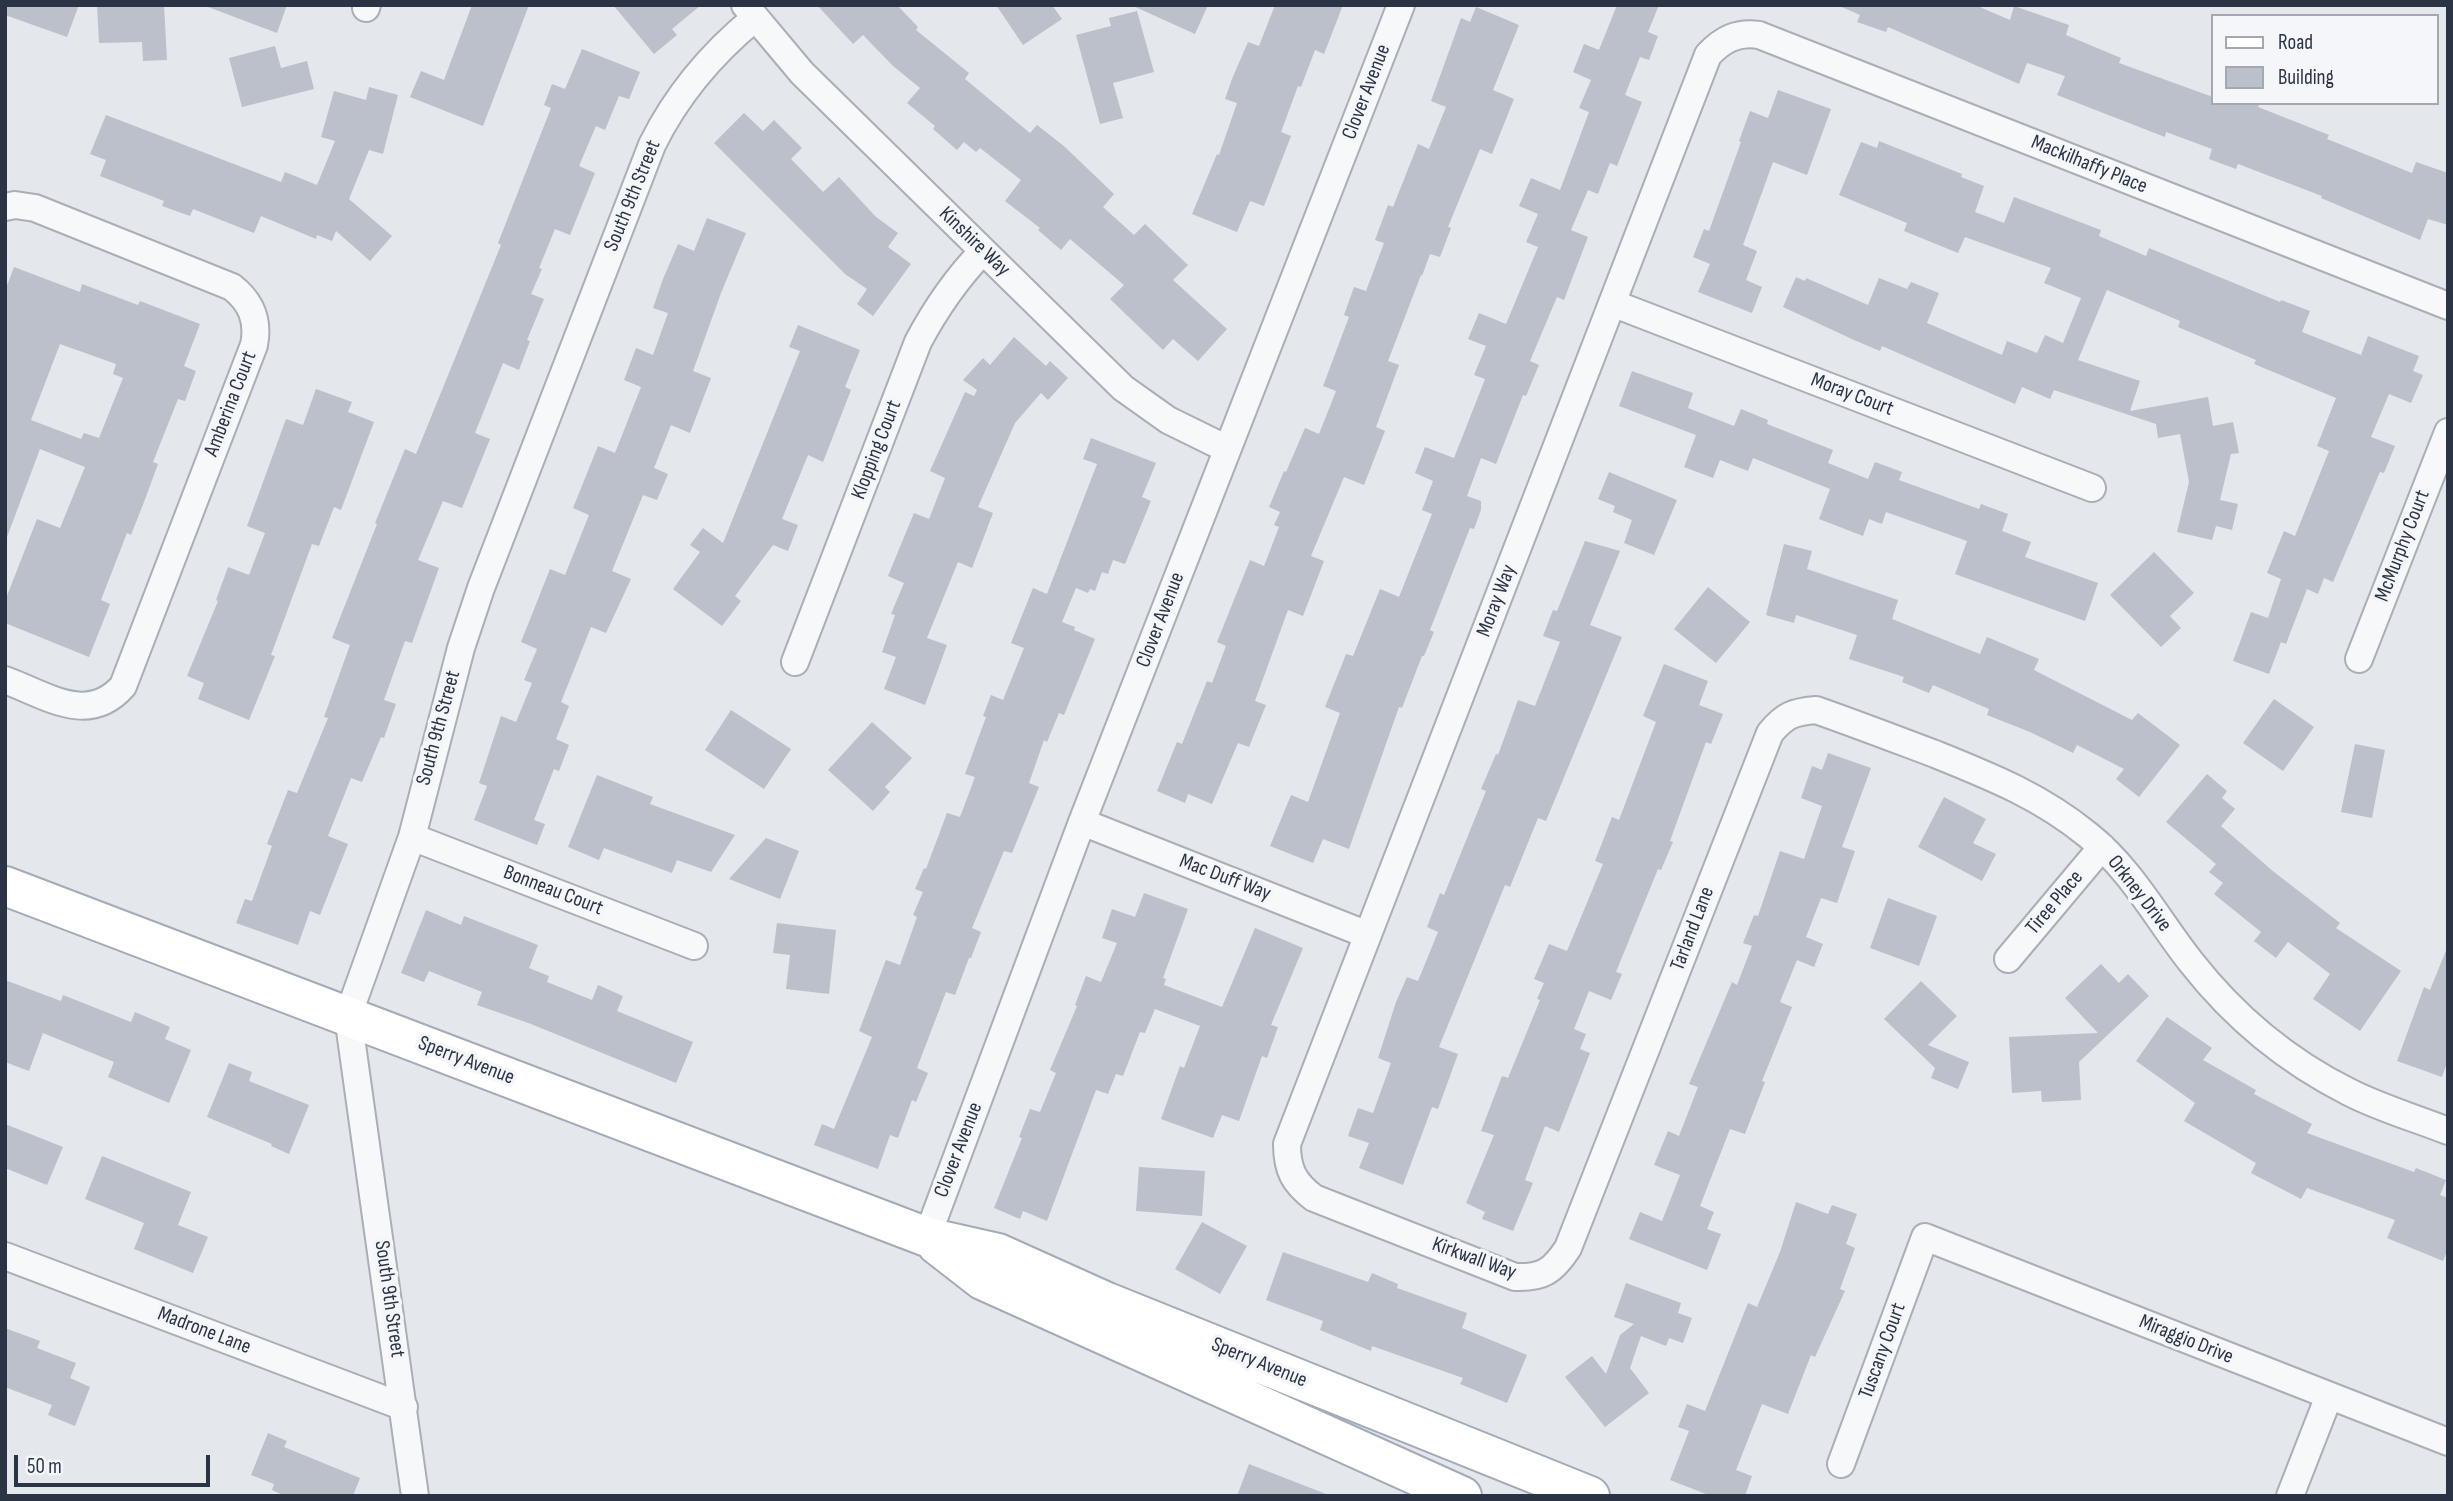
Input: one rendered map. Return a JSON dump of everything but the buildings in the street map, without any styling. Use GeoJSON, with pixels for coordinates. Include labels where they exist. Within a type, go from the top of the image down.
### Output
{"type":"FeatureCollection","features":[{"type":"Feature","properties":{"kind":"main road","name":"Sperry Avenue"},"geometry":{"type":"LineString","coordinates":[[5,886],[927,1237],[998,1254],[1107,1302],[1590,1496]]}},
{"type":"Feature","properties":{"kind":"main road","name":"Sperry Avenue"},"geometry":{"type":"LineString","coordinates":[[927,1237],[982,1280],[1462,1496]]}},
{"type":"Feature","properties":{"kind":"street","name":"Clover Avenue"},"geometry":{"type":"LineString","coordinates":[[927,1237],[1082,822],[1401,5]]}},
{"type":"Feature","properties":{"kind":"street","name":"Kinshire Way"},"geometry":{"type":"LineString","coordinates":[[750,12],[802,73],[1123,388],[1168,420],[1227,449]]}},
{"type":"Feature","properties":{"kind":"street","name":"South 9th Street"},"geometry":{"type":"LineString","coordinates":[[415,1496],[348,1016],[412,837],[461,648],[481,588],[652,145],[665,120],[697,73],[733,36],[750,12]]}},
{"type":"Feature","properties":{"kind":"street","name":"Mackilhaffy Place"},"geometry":{"type":"LineString","coordinates":[[1729,37],[1745,33],[1759,35],[2448,306]]}},
{"type":"Feature","properties":{"kind":"street","name":"Moray Way"},"geometry":{"type":"LineString","coordinates":[[1292,1174],[1287,1158],[1287,1144],[1709,55],[1718,44],[1729,37]]}},
{"type":"Feature","properties":{"kind":"street","name":"Amberina Court"},"geometry":{"type":"LineString","coordinates":[[5,207],[15,205],[35,208],[232,287],[248,302],[257,332],[122,686],[114,696],[101,704],[75,707],[5,680]]}},
{"type":"Feature","properties":{"kind":"street","name":"Klopping Court"},"geometry":{"type":"LineString","coordinates":[[795,662],[918,342],[935,310],[961,273],[983,251]]}},
{"type":"Feature","properties":{"kind":"street","name":"Moray Court"},"geometry":{"type":"LineString","coordinates":[[1612,303],[2092,488]]}},
{"type":"Feature","properties":{"kind":"street","name":"McMurphy Court"},"geometry":{"type":"LineString","coordinates":[[2358,659],[2448,432]]}},
{"type":"Feature","properties":{"kind":"street","name":"Orkney Drive"},"geometry":{"type":"LineString","coordinates":[[1797,712],[1816,710],[2004,781],[2051,807],[2102,847],[2139,887],[2190,961],[2219,996],[2257,1032],[2299,1064],[2351,1093],[2448,1131]]}},
{"type":"Feature","properties":{"kind":"street","name":"Tarland Lane"},"geometry":{"type":"LineString","coordinates":[[1604,1158],[1770,733],[1782,719],[1797,712]]}},
{"type":"Feature","properties":{"kind":"street","name":"Mac Duff Way"},"geometry":{"type":"LineString","coordinates":[[1082,822],[1368,935]]}},
{"type":"Feature","properties":{"kind":"street","name":"Bonneau Court"},"geometry":{"type":"LineString","coordinates":[[412,837],[694,946]]}},
{"type":"Feature","properties":{"kind":"street","name":"Tiree Place"},"geometry":{"type":"LineString","coordinates":[[2008,959],[2102,847]]}},
{"type":"Feature","properties":{"kind":"street","name":"Kirkwall Way"},"geometry":{"type":"LineString","coordinates":[[1292,1174],[1300,1188],[1314,1198],[1515,1277],[1530,1278],[1544,1274],[1558,1264],[1568,1248],[1604,1158]]}},
{"type":"Feature","properties":{"kind":"street","name":"Miraggio Drive"},"geometry":{"type":"LineString","coordinates":[[1925,1237],[2448,1442]]}},
{"type":"Feature","properties":{"kind":"street","name":"Tuscany Court"},"geometry":{"type":"LineString","coordinates":[[1841,1465],[1925,1237]]}},
{"type":"Feature","properties":{"kind":"street","name":"Madrone Lane"},"geometry":{"type":"LineString","coordinates":[[5,1256],[404,1407]]}},
{"type":"Feature","properties":{"kind":"street"},"geometry":{"type":"LineString","coordinates":[[2290,1496],[2329,1396]]}}]}
